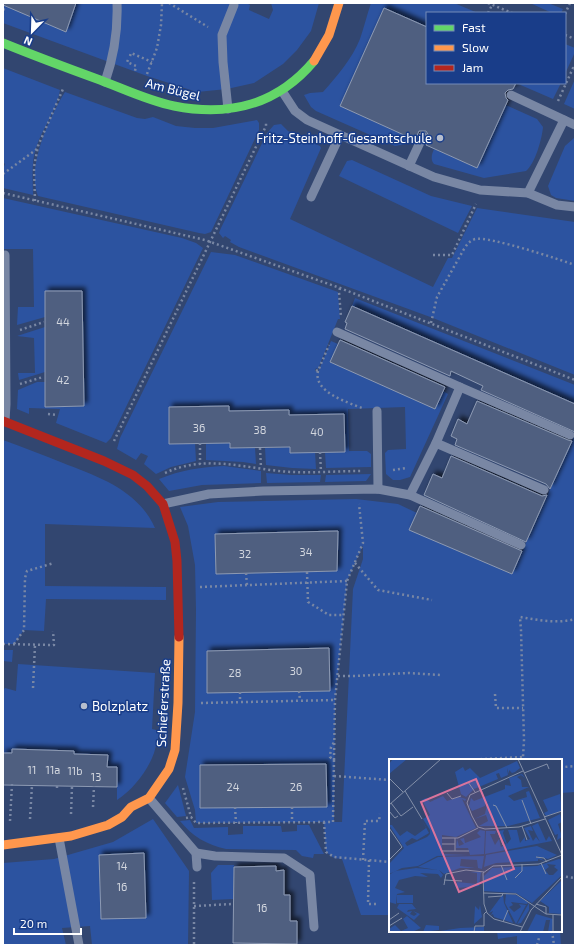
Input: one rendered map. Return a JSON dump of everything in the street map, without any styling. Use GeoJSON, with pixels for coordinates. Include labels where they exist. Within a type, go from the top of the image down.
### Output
{"type":"FeatureCollection","features":[{"type":"Feature","properties":{"kind":"street","name":"Am Bügel"},"geometry":{"type":"LineString","coordinates":[[3,44],[140,95],[174,106],[204,110],[228,110],[249,106],[282,91],[306,70],[319,52],[329,34],[339,3]]}},
{"type":"Feature","properties":{"kind":"street","name":"Schieferstraße"},"geometry":{"type":"LineString","coordinates":[[4,421],[104,461],[133,475],[147,486],[163,504],[175,542],[179,631],[176,741],[169,769],[149,798],[131,808],[122,817],[108,825],[71,836],[6,844]]}},
{"type":"Feature","properties":{"kind":"lane"},"geometry":{"type":"LineString","coordinates":[[105,82],[113,54],[117,27],[117,3]]}},
{"type":"Feature","properties":{"kind":"lane"},"geometry":{"type":"LineString","coordinates":[[228,110],[222,62],[222,35],[234,5]]}},
{"type":"Feature","properties":{"kind":"lane"},"geometry":{"type":"LineString","coordinates":[[282,91],[300,116],[307,120],[434,177],[471,188],[528,193],[557,205],[575,208]]}},
{"type":"Feature","properties":{"kind":"lane"},"geometry":{"type":"LineString","coordinates":[[511,95],[575,126]]}},
{"type":"Feature","properties":{"kind":"lane"},"geometry":{"type":"LineString","coordinates":[[528,193],[564,120]]}},
{"type":"Feature","properties":{"kind":"lane"},"geometry":{"type":"LineString","coordinates":[[311,197],[340,135]]}},
{"type":"Feature","properties":{"kind":"lane"},"geometry":{"type":"LineString","coordinates":[[409,166],[423,136]]}},
{"type":"Feature","properties":{"kind":"lane"},"geometry":{"type":"LineString","coordinates":[[4,421],[6,386],[5,255]]}},
{"type":"Feature","properties":{"kind":"lane"},"geometry":{"type":"LineString","coordinates":[[337,332],[570,435]]}},
{"type":"Feature","properties":{"kind":"lane"},"geometry":{"type":"LineString","coordinates":[[410,495],[436,443],[460,387]]}},
{"type":"Feature","properties":{"kind":"lane"},"geometry":{"type":"LineString","coordinates":[[377,411],[378,489]]}},
{"type":"Feature","properties":{"kind":"lane"},"geometry":{"type":"LineString","coordinates":[[436,443],[544,490]]}},
{"type":"Feature","properties":{"kind":"lane"},"geometry":{"type":"LineString","coordinates":[[163,504],[209,494],[263,491],[378,489],[410,495],[521,545]]}},
{"type":"Feature","properties":{"kind":"lane"},"geometry":{"type":"LineString","coordinates":[[149,798],[196,853],[197,867]]}},
{"type":"Feature","properties":{"kind":"lane"},"geometry":{"type":"LineString","coordinates":[[59,838],[79,945]]}},
{"type":"Feature","properties":{"kind":"lane"},"geometry":{"type":"LineString","coordinates":[[196,853],[215,856],[284,858],[310,875],[314,927]]}},
{"type":"Feature","properties":{"kind":"path"},"geometry":{"type":"LineString","coordinates":[[140,95],[157,48],[161,25],[162,3]]}},
{"type":"Feature","properties":{"kind":"path"},"geometry":{"type":"LineString","coordinates":[[169,3],[222,35]]}},
{"type":"Feature","properties":{"kind":"path"},"geometry":{"type":"LineString","coordinates":[[488,3],[510,12]]}},
{"type":"Feature","properties":{"kind":"path"},"geometry":{"type":"LineString","coordinates":[[488,12],[492,5]]}},
{"type":"Feature","properties":{"kind":"path"},"geometry":{"type":"LineString","coordinates":[[3,9],[7,11]]}},
{"type":"Feature","properties":{"kind":"path"},"geometry":{"type":"LineString","coordinates":[[129,57],[131,53],[152,62]]}},
{"type":"Feature","properties":{"kind":"path"},"geometry":{"type":"LineString","coordinates":[[35,201],[34,167],[37,149],[45,127],[63,90],[70,68]]}},
{"type":"Feature","properties":{"kind":"path"},"geometry":{"type":"LineString","coordinates":[[566,84],[573,68],[575,69]]}},
{"type":"Feature","properties":{"kind":"path"},"geometry":{"type":"LineString","coordinates":[[558,102],[566,84]]}},
{"type":"Feature","properties":{"kind":"path"},"geometry":{"type":"LineString","coordinates":[[104,461],[266,126],[266,117],[262,101]]}},
{"type":"Feature","properties":{"kind":"path"},"geometry":{"type":"LineString","coordinates":[[3,174],[37,149]]}},
{"type":"Feature","properties":{"kind":"path"},"geometry":{"type":"LineString","coordinates":[[3,193],[211,242],[340,288],[575,380]]}},
{"type":"Feature","properties":{"kind":"path"},"geometry":{"type":"LineString","coordinates":[[433,255],[452,255],[472,214]]}},
{"type":"Feature","properties":{"kind":"path"},"geometry":{"type":"LineString","coordinates":[[431,323],[437,297],[461,253],[468,243],[475,239],[481,238],[510,245],[575,265]]}},
{"type":"Feature","properties":{"kind":"path"},"geometry":{"type":"LineString","coordinates":[[456,245],[461,253]]}},
{"type":"Feature","properties":{"kind":"path"},"geometry":{"type":"LineString","coordinates":[[337,332],[341,319],[340,288]]}},
{"type":"Feature","properties":{"kind":"path"},"geometry":{"type":"LineString","coordinates":[[6,330],[18,330],[44,322]]}},
{"type":"Feature","properties":{"kind":"path"},"geometry":{"type":"LineString","coordinates":[[328,347],[317,370],[318,382],[332,395],[367,410],[377,411]]}},
{"type":"Feature","properties":{"kind":"path"},"geometry":{"type":"LineString","coordinates":[[6,386],[17,386],[44,377]]}},
{"type":"Feature","properties":{"kind":"path"},"geometry":{"type":"LineString","coordinates":[[200,443],[200,464]]}},
{"type":"Feature","properties":{"kind":"path"},"geometry":{"type":"LineString","coordinates":[[260,448],[263,473]]}},
{"type":"Feature","properties":{"kind":"path"},"geometry":{"type":"LineString","coordinates":[[320,452],[321,472]]}},
{"type":"Feature","properties":{"kind":"path"},"geometry":{"type":"LineString","coordinates":[[147,486],[157,477],[172,470],[184,466],[200,464],[225,463],[292,472],[321,472],[402,469],[428,460]]}},
{"type":"Feature","properties":{"kind":"path"},"geometry":{"type":"LineString","coordinates":[[171,824],[178,820],[191,817],[196,824],[333,822],[336,700],[347,581],[363,543],[359,490]]}},
{"type":"Feature","properties":{"kind":"path"},"geometry":{"type":"LineString","coordinates":[[14,644],[24,630],[24,578],[27,571],[54,562]]}},
{"type":"Feature","properties":{"kind":"path"},"geometry":{"type":"LineString","coordinates":[[355,563],[378,590],[432,600]]}},
{"type":"Feature","properties":{"kind":"path"},"geometry":{"type":"LineString","coordinates":[[307,572],[308,602],[329,615],[344,615]]}},
{"type":"Feature","properties":{"kind":"path"},"geometry":{"type":"LineString","coordinates":[[246,574],[247,585]]}},
{"type":"Feature","properties":{"kind":"path"},"geometry":{"type":"LineString","coordinates":[[177,587],[347,581]]}},
{"type":"Feature","properties":{"kind":"path"},"geometry":{"type":"LineString","coordinates":[[484,759],[523,757],[520,617],[546,621],[569,621],[575,619]]}},
{"type":"Feature","properties":{"kind":"path"},"geometry":{"type":"LineString","coordinates":[[3,644],[54,645],[54,631]]}},
{"type":"Feature","properties":{"kind":"path"},"geometry":{"type":"LineString","coordinates":[[33,688],[35,645]]}},
{"type":"Feature","properties":{"kind":"path"},"geometry":{"type":"LineString","coordinates":[[338,676],[408,673],[440,675]]}},
{"type":"Feature","properties":{"kind":"path"},"geometry":{"type":"LineString","coordinates":[[240,692],[240,702]]}},
{"type":"Feature","properties":{"kind":"path"},"geometry":{"type":"LineString","coordinates":[[299,692],[300,700]]}},
{"type":"Feature","properties":{"kind":"path"},"geometry":{"type":"LineString","coordinates":[[495,694],[496,708],[523,708]]}},
{"type":"Feature","properties":{"kind":"path"},"geometry":{"type":"LineString","coordinates":[[178,703],[336,700]]}},
{"type":"Feature","properties":{"kind":"path"},"geometry":{"type":"LineString","coordinates":[[562,768],[575,766]]}},
{"type":"Feature","properties":{"kind":"path"},"geometry":{"type":"LineString","coordinates":[[334,776],[389,780]]}},
{"type":"Feature","properties":{"kind":"path"},"geometry":{"type":"LineString","coordinates":[[6,844],[12,784]]}},
{"type":"Feature","properties":{"kind":"path"},"geometry":{"type":"LineString","coordinates":[[28,842],[32,785]]}},
{"type":"Feature","properties":{"kind":"path"},"geometry":{"type":"LineString","coordinates":[[235,807],[236,823]]}},
{"type":"Feature","properties":{"kind":"path"},"geometry":{"type":"LineString","coordinates":[[292,807],[292,822]]}},
{"type":"Feature","properties":{"kind":"path"},"geometry":{"type":"LineString","coordinates":[[363,860],[365,821],[379,821],[380,814]]}},
{"type":"Feature","properties":{"kind":"path"},"geometry":{"type":"LineString","coordinates":[[324,822],[326,852],[334,857],[389,862]]}},
{"type":"Feature","properties":{"kind":"path"},"geometry":{"type":"LineString","coordinates":[[369,860],[368,904],[377,904]]}},
{"type":"Feature","properties":{"kind":"path"},"geometry":{"type":"LineString","coordinates":[[194,945],[194,879],[197,867]]}},
{"type":"Feature","properties":{"kind":"path"},"geometry":{"type":"LineString","coordinates":[[562,876],[575,878]]}},
{"type":"Feature","properties":{"kind":"path"},"geometry":{"type":"LineString","coordinates":[[194,906],[233,904]]}},
{"type":"Feature","properties":{"kind":"path"},"geometry":{"type":"LineString","coordinates":[[552,932],[554,945]]}},
{"type":"Feature","properties":{"kind":"path"},"geometry":{"type":"LineString","coordinates":[[536,945],[539,938]]}},
{"type":"Feature","properties":{"kind":"shaded area"},"geometry":{"type":"Polygon","coordinates":[[[75,3],[246,3],[250,5],[249,10],[269,19],[273,10],[271,3],[319,3],[311,31],[297,50],[283,64],[254,83],[227,89],[197,92],[147,76],[3,23],[3,4],[66,32],[75,3]]]}},
{"type":"Feature","properties":{"kind":"shaded area"},"geometry":{"type":"Polygon","coordinates":[[[371,3],[454,3],[476,12],[426,12],[426,27],[384,8],[340,106],[408,137],[405,144],[395,146],[316,111],[311,107],[304,95],[323,92],[344,67],[360,39],[371,3]]]}},
{"type":"Feature","properties":{"kind":"shaded area"},"geometry":{"type":"Polygon","coordinates":[[[530,3],[548,3],[563,9],[562,12],[550,12],[530,3]]]}},
{"type":"Feature","properties":{"kind":"shaded area"},"geometry":{"type":"Polygon","coordinates":[[[566,44],[575,48],[575,52],[566,72],[566,44]]]}},
{"type":"Feature","properties":{"kind":"shaded area"},"geometry":{"type":"Polygon","coordinates":[[[3,68],[60,90],[56,105],[34,153],[33,195],[3,188],[3,169],[5,164],[3,162],[3,68]]]}},
{"type":"Feature","properties":{"kind":"shaded area"},"geometry":{"type":"Polygon","coordinates":[[[575,79],[575,109],[564,104],[575,79]]]}},
{"type":"Feature","properties":{"kind":"shaded area"},"geometry":{"type":"Polygon","coordinates":[[[518,84],[560,84],[553,99],[518,84]]]}},
{"type":"Feature","properties":{"kind":"shaded area"},"geometry":{"type":"Polygon","coordinates":[[[65,92],[137,118],[145,119],[153,117],[176,126],[213,128],[257,120],[259,123],[259,130],[211,232],[205,234],[199,233],[38,196],[35,184],[37,157],[41,142],[53,114],[65,92]]]}},
{"type":"Feature","properties":{"kind":"shaded area"},"geometry":{"type":"Polygon","coordinates":[[[506,105],[537,119],[543,127],[540,144],[535,157],[526,171],[484,178],[434,164],[432,155],[434,149],[477,168],[506,105]]]}},
{"type":"Feature","properties":{"kind":"shaded area"},"geometry":{"type":"Polygon","coordinates":[[[281,124],[288,131],[320,146],[321,148],[290,219],[433,287],[448,258],[452,258],[477,208],[575,222],[575,375],[433,318],[239,247],[230,242],[231,240],[225,236],[223,238],[219,233],[221,228],[267,133],[274,125],[281,124]]]}},
{"type":"Feature","properties":{"kind":"shaded area"},"geometry":{"type":"Polygon","coordinates":[[[574,138],[575,201],[556,198],[551,195],[548,186],[565,146],[574,138]]]}},
{"type":"Feature","properties":{"kind":"shaded area"},"geometry":{"type":"Polygon","coordinates":[[[352,160],[431,196],[472,206],[458,233],[339,176],[347,161],[352,160]]]}},
{"type":"Feature","properties":{"kind":"shaded area"},"geometry":{"type":"Polygon","coordinates":[[[3,198],[182,238],[196,243],[203,248],[111,438],[106,443],[56,423],[60,409],[29,408],[29,414],[17,409],[18,390],[37,382],[45,382],[46,407],[84,406],[82,291],[45,292],[45,317],[17,325],[18,307],[34,307],[33,249],[3,249],[3,198]]]}},
{"type":"Feature","properties":{"kind":"shaded area"},"geometry":{"type":"Polygon","coordinates":[[[211,252],[235,255],[338,292],[340,319],[338,319],[318,369],[316,368],[315,371],[318,372],[331,341],[338,344],[330,362],[435,409],[443,391],[448,394],[410,477],[400,480],[393,480],[386,474],[385,453],[388,450],[406,449],[405,407],[348,409],[349,451],[367,451],[371,454],[371,467],[326,468],[325,452],[345,452],[344,414],[289,415],[289,410],[229,411],[229,406],[169,407],[169,444],[195,443],[196,461],[171,467],[156,474],[144,464],[148,456],[141,453],[136,460],[117,449],[120,438],[211,252]]]}},
{"type":"Feature","properties":{"kind":"shaded area"},"geometry":{"type":"Polygon","coordinates":[[[355,298],[575,385],[575,404],[352,306],[355,298]]]}},
{"type":"Feature","properties":{"kind":"shaded area"},"geometry":{"type":"Polygon","coordinates":[[[45,327],[45,372],[19,380],[18,373],[35,373],[34,338],[17,336],[45,327]]]}},
{"type":"Feature","properties":{"kind":"shaded area"},"geometry":{"type":"Polygon","coordinates":[[[575,434],[575,792],[562,793],[562,759],[389,759],[389,915],[361,915],[342,859],[334,858],[326,852],[324,822],[196,823],[195,810],[185,777],[195,712],[195,565],[188,526],[180,507],[218,502],[356,499],[398,504],[417,513],[410,530],[512,574],[575,434]],[[338,531],[215,534],[216,574],[337,571],[338,531]],[[363,545],[347,581],[335,700],[334,822],[342,822],[353,589],[363,559],[363,545]],[[329,648],[207,651],[207,693],[329,648]],[[326,764],[200,765],[200,807],[327,807],[326,764]]]}},
{"type":"Feature","properties":{"kind":"shaded area"},"geometry":{"type":"Polygon","coordinates":[[[3,440],[90,474],[116,486],[139,504],[148,515],[155,528],[45,524],[45,586],[166,587],[166,600],[46,599],[44,631],[24,630],[14,644],[3,644],[3,440]]]}},
{"type":"Feature","properties":{"kind":"shaded area"},"geometry":{"type":"Polygon","coordinates":[[[206,443],[230,443],[231,448],[255,448],[256,464],[206,460],[206,443]]]}},
{"type":"Feature","properties":{"kind":"shaded area"},"geometry":{"type":"Polygon","coordinates":[[[290,447],[315,452],[316,469],[266,465],[265,448],[290,447]]]}},
{"type":"Feature","properties":{"kind":"shaded area"},"geometry":{"type":"Polygon","coordinates":[[[224,466],[261,471],[261,483],[202,485],[169,491],[159,479],[175,473],[207,467],[224,466]]]}},
{"type":"Feature","properties":{"kind":"shaded area"},"geometry":{"type":"Polygon","coordinates":[[[266,473],[321,475],[320,482],[267,483],[266,473]]]}},
{"type":"Feature","properties":{"kind":"shaded area"},"geometry":{"type":"Polygon","coordinates":[[[371,474],[366,481],[325,482],[326,475],[371,474]]]}},
{"type":"Feature","properties":{"kind":"shaded area"},"geometry":{"type":"Polygon","coordinates":[[[3,650],[13,650],[12,662],[3,661],[3,650]]]}},
{"type":"Feature","properties":{"kind":"shaded area"},"geometry":{"type":"Polygon","coordinates":[[[18,664],[155,673],[152,729],[160,731],[154,753],[148,766],[129,791],[117,800],[117,767],[107,767],[108,755],[74,754],[74,751],[55,750],[54,754],[3,753],[3,690],[5,688],[16,691],[18,664]]]}},
{"type":"Feature","properties":{"kind":"shaded area"},"geometry":{"type":"Polygon","coordinates":[[[178,785],[186,816],[177,817],[165,803],[178,785]]]}},
{"type":"Feature","properties":{"kind":"shaded area"},"geometry":{"type":"Polygon","coordinates":[[[153,819],[189,871],[188,945],[92,945],[90,926],[62,928],[66,945],[3,945],[3,863],[54,859],[113,842],[153,819]]]}},
{"type":"Feature","properties":{"kind":"shaded area"},"geometry":{"type":"Polygon","coordinates":[[[190,820],[194,828],[228,827],[228,835],[243,834],[243,826],[281,826],[282,832],[297,831],[297,825],[309,825],[324,854],[314,854],[313,858],[302,856],[296,850],[226,849],[200,839],[180,821],[190,820]]]}},
{"type":"Feature","properties":{"kind":"shaded area"},"geometry":{"type":"Polygon","coordinates":[[[218,865],[234,865],[233,899],[212,900],[211,873],[218,865]]]}},
{"type":"Feature","properties":{"kind":"shaded area"},"geometry":{"type":"Polygon","coordinates":[[[497,932],[560,932],[561,945],[517,945],[517,936],[498,939],[497,932]]]}},
{"type":"Feature","properties":{"kind":"building"},"geometry":{"type":"Polygon","coordinates":[[[3,3],[76,3],[66,32],[3,5],[3,3]]]}},
{"type":"Feature","properties":{"kind":"building"},"geometry":{"type":"Polygon","coordinates":[[[384,8],[426,27],[426,84],[516,84],[513,89],[508,90],[505,93],[508,100],[477,168],[426,145],[429,136],[426,131],[419,131],[415,140],[340,106],[384,8]]]}},
{"type":"Feature","properties":{"kind":"building"},"geometry":{"type":"Polygon","coordinates":[[[45,291],[82,291],[84,406],[45,407],[45,291]]]}},
{"type":"Feature","properties":{"kind":"building"},"geometry":{"type":"Polygon","coordinates":[[[352,306],[575,404],[575,432],[481,390],[483,386],[451,371],[450,376],[345,329],[347,323],[345,322],[352,306]]]}},
{"type":"Feature","properties":{"kind":"building"},"geometry":{"type":"Polygon","coordinates":[[[340,340],[445,387],[435,409],[330,362],[340,340]]]}},
{"type":"Feature","properties":{"kind":"building"},"geometry":{"type":"Polygon","coordinates":[[[477,401],[572,441],[550,489],[546,484],[455,445],[457,439],[451,436],[458,419],[467,424],[477,401]]]}},
{"type":"Feature","properties":{"kind":"building"},"geometry":{"type":"Polygon","coordinates":[[[229,406],[229,411],[289,410],[289,415],[344,414],[345,452],[290,453],[290,447],[230,448],[230,443],[169,444],[169,407],[229,406]]]}},
{"type":"Feature","properties":{"kind":"building"},"geometry":{"type":"Polygon","coordinates":[[[451,456],[542,496],[547,495],[526,542],[424,495],[433,474],[442,478],[451,456]]]}},
{"type":"Feature","properties":{"kind":"building"},"geometry":{"type":"Polygon","coordinates":[[[420,506],[522,551],[512,574],[409,530],[420,506]]]}},
{"type":"Feature","properties":{"kind":"building"},"geometry":{"type":"Polygon","coordinates":[[[338,531],[337,571],[216,574],[215,534],[338,531]]]}},
{"type":"Feature","properties":{"kind":"building"},"geometry":{"type":"Polygon","coordinates":[[[329,648],[330,691],[207,693],[207,651],[329,648]]]}},
{"type":"Feature","properties":{"kind":"building"},"geometry":{"type":"Polygon","coordinates":[[[12,749],[74,751],[74,754],[108,755],[107,767],[117,767],[117,787],[3,785],[3,753],[12,753],[12,749]]]}},
{"type":"Feature","properties":{"kind":"building"},"geometry":{"type":"Polygon","coordinates":[[[326,764],[327,807],[200,808],[200,765],[326,764]]]}},
{"type":"Feature","properties":{"kind":"building"},"geometry":{"type":"Polygon","coordinates":[[[144,853],[146,918],[101,919],[99,855],[144,853]]]}},
{"type":"Feature","properties":{"kind":"building"},"geometry":{"type":"Polygon","coordinates":[[[276,866],[276,871],[284,870],[284,895],[290,895],[290,921],[297,921],[297,944],[233,943],[234,867],[276,866]]]}},
{"type":"Feature","properties":{"kind":"traffic: fast"},"geometry":{"type":"LineString","coordinates":[[3,43],[146,98],[165,104],[195,109],[214,110],[251,104],[284,88],[300,76],[314,61]]}},
{"type":"Feature","properties":{"kind":"traffic: slow"},"geometry":{"type":"LineString","coordinates":[[314,61],[329,35],[339,3]]}},
{"type":"Feature","properties":{"kind":"traffic: slow"},"geometry":{"type":"LineString","coordinates":[[3,845],[71,836],[108,825],[122,817],[131,807],[149,798],[169,769],[175,750],[178,703],[179,637]]}},
{"type":"Feature","properties":{"kind":"traffic: jam"},"geometry":{"type":"LineString","coordinates":[[3,421],[104,461],[133,475],[147,486],[163,504],[175,542],[179,637]]}},
{"type":"Feature","properties":{"kind":"place","name":"Fritz-Steinhoff-Gesamtschule"},"geometry":{"type":"Point","coordinates":[440,138]}},
{"type":"Feature","properties":{"kind":"place","name":"Bolzplatz"},"geometry":{"type":"Point","coordinates":[84,706]}}]}
